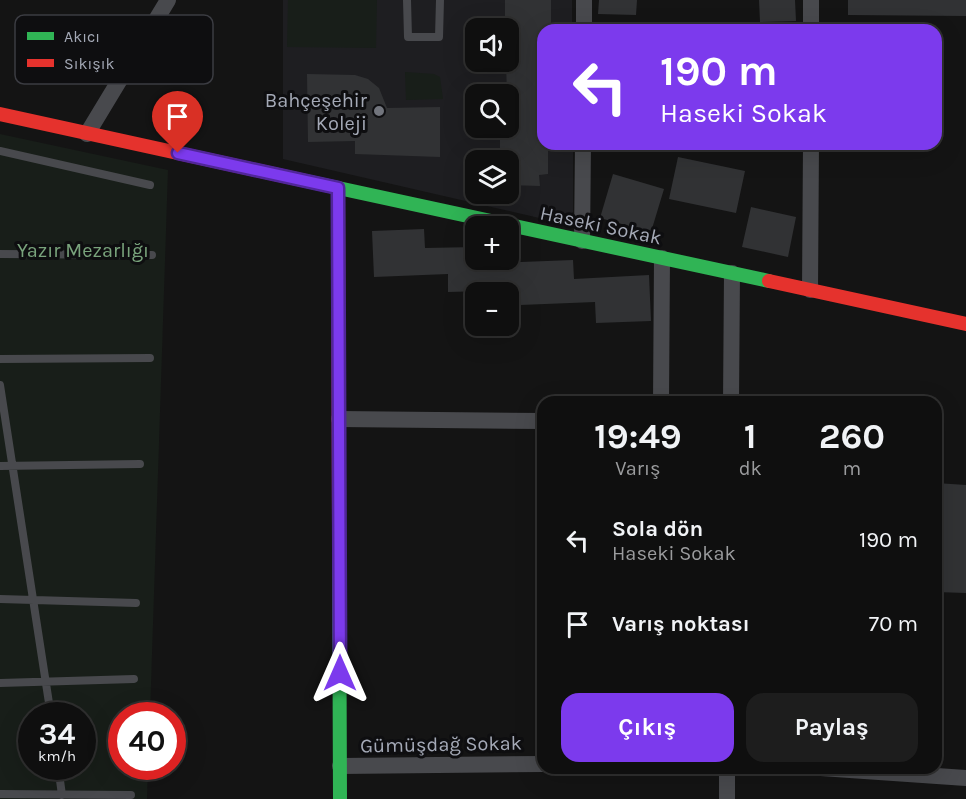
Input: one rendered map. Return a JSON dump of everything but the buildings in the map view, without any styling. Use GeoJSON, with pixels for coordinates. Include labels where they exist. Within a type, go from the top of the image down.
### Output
{"type":"FeatureCollection","features":[{"type":"Feature","properties":{"kind":"street"},"geometry":{"type":"LineString","coordinates":[[159,15],[168,0]]}},
{"type":"Feature","properties":{"kind":"street"},"geometry":{"type":"LineString","coordinates":[[584,0],[584,24]]}},
{"type":"Feature","properties":{"kind":"street"},"geometry":{"type":"LineString","coordinates":[[811,0],[811,24]]}},
{"type":"Feature","properties":{"kind":"street"},"geometry":{"type":"LineString","coordinates":[[87,134],[117,84]]}},
{"type":"Feature","properties":{"kind":"street","name":"Haseki Sokak"},"geometry":{"type":"LineString","coordinates":[[0,114],[966,324]]}},
{"type":"Feature","properties":{"kind":"street"},"geometry":{"type":"LineString","coordinates":[[582,241],[583,150]]}},
{"type":"Feature","properties":{"kind":"street"},"geometry":{"type":"LineString","coordinates":[[810,290],[811,150]]}},
{"type":"Feature","properties":{"kind":"street"},"geometry":{"type":"LineString","coordinates":[[338,188],[340,799]]}},
{"type":"Feature","properties":{"kind":"street"},"geometry":{"type":"LineString","coordinates":[[661,396],[662,258]]}},
{"type":"Feature","properties":{"kind":"street"},"geometry":{"type":"LineString","coordinates":[[731,396],[732,273]]}},
{"type":"Feature","properties":{"kind":"street"},"geometry":{"type":"LineString","coordinates":[[339,419],[537,421]]}},
{"type":"Feature","properties":{"kind":"street","name":"Gümüşdağ Sokak"},"geometry":{"type":"LineString","coordinates":[[340,766],[537,764]]}},
{"type":"Feature","properties":{"kind":"street"},"geometry":{"type":"LineString","coordinates":[[727,774],[727,799]]}},
{"type":"Feature","properties":{"kind":"street"},"geometry":{"type":"LineString","coordinates":[[908,774],[966,778]]}},
{"type":"Feature","properties":{"kind":"lane"},"geometry":{"type":"LineString","coordinates":[[408,0],[408,37],[439,37],[440,0]]}},
{"type":"Feature","properties":{"kind":"lane"},"geometry":{"type":"LineString","coordinates":[[0,151],[150,185]]}},
{"type":"Feature","properties":{"kind":"lane"},"geometry":{"type":"LineString","coordinates":[[0,254],[152,255]]}},
{"type":"Feature","properties":{"kind":"lane"},"geometry":{"type":"LineString","coordinates":[[0,359],[150,358]]}},
{"type":"Feature","properties":{"kind":"lane"},"geometry":{"type":"LineString","coordinates":[[0,385],[49,702]]}},
{"type":"Feature","properties":{"kind":"lane"},"geometry":{"type":"LineString","coordinates":[[0,466],[140,464]]}},
{"type":"Feature","properties":{"kind":"lane"},"geometry":{"type":"LineString","coordinates":[[0,599],[136,603]]}},
{"type":"Feature","properties":{"kind":"lane"},"geometry":{"type":"LineString","coordinates":[[0,683],[134,679]]}},
{"type":"Feature","properties":{"kind":"lane"},"geometry":{"type":"LineString","coordinates":[[60,780],[62,795]]}},
{"type":"Feature","properties":{"kind":"lane"},"geometry":{"type":"LineString","coordinates":[[0,794],[131,795]]}},
{"type":"Feature","properties":{"kind":"shaded area","name":"Bahçeşehir Koleji"},"geometry":{"type":"Polygon","coordinates":[[[283,0],[572,0],[572,24],[537,24],[537,150],[573,150],[573,212],[561,223],[478,204],[519,204],[519,150],[465,150],[465,201],[283,159],[283,0]]]}},
{"type":"Feature","properties":{"kind":"green space"},"geometry":{"type":"Polygon","coordinates":[[[288,0],[377,0],[376,48],[287,47],[288,0]]]}},
{"type":"Feature","properties":{"kind":"green space"},"geometry":{"type":"Polygon","coordinates":[[[405,72],[434,74],[440,77],[443,99],[406,100],[405,72]]]}},
{"type":"Feature","properties":{"kind":"green space","name":"Yazır Mezarlığı"},"geometry":{"type":"Polygon","coordinates":[[[0,134],[168,170],[150,702],[108,702],[108,780],[148,780],[147,799],[0,799],[0,134]]]}},
{"type":"Feature","properties":{"kind":"traffic: fast"},"geometry":{"type":"LineString","coordinates":[[306,181],[769,281]]}},
{"type":"Feature","properties":{"kind":"traffic: fast"},"geometry":{"type":"LineString","coordinates":[[339,526],[340,799]]}},
{"type":"Feature","properties":{"kind":"traffic: jam"},"geometry":{"type":"LineString","coordinates":[[0,114],[306,181]]}},
{"type":"Feature","properties":{"kind":"traffic: jam"},"geometry":{"type":"LineString","coordinates":[[338,188],[339,526]]}},
{"type":"Feature","properties":{"kind":"traffic: jam"},"geometry":{"type":"LineString","coordinates":[[769,281],[966,324]]}},
{"type":"Feature","properties":{"kind":"place","name":"Bahçeşehir Koleji"},"geometry":{"type":"Point","coordinates":[379,111]}},
{"type":"Feature","properties":{"kind":"route"},"geometry":{"type":"LineString","coordinates":[[178,153],[338,188],[340,673]]}}]}
